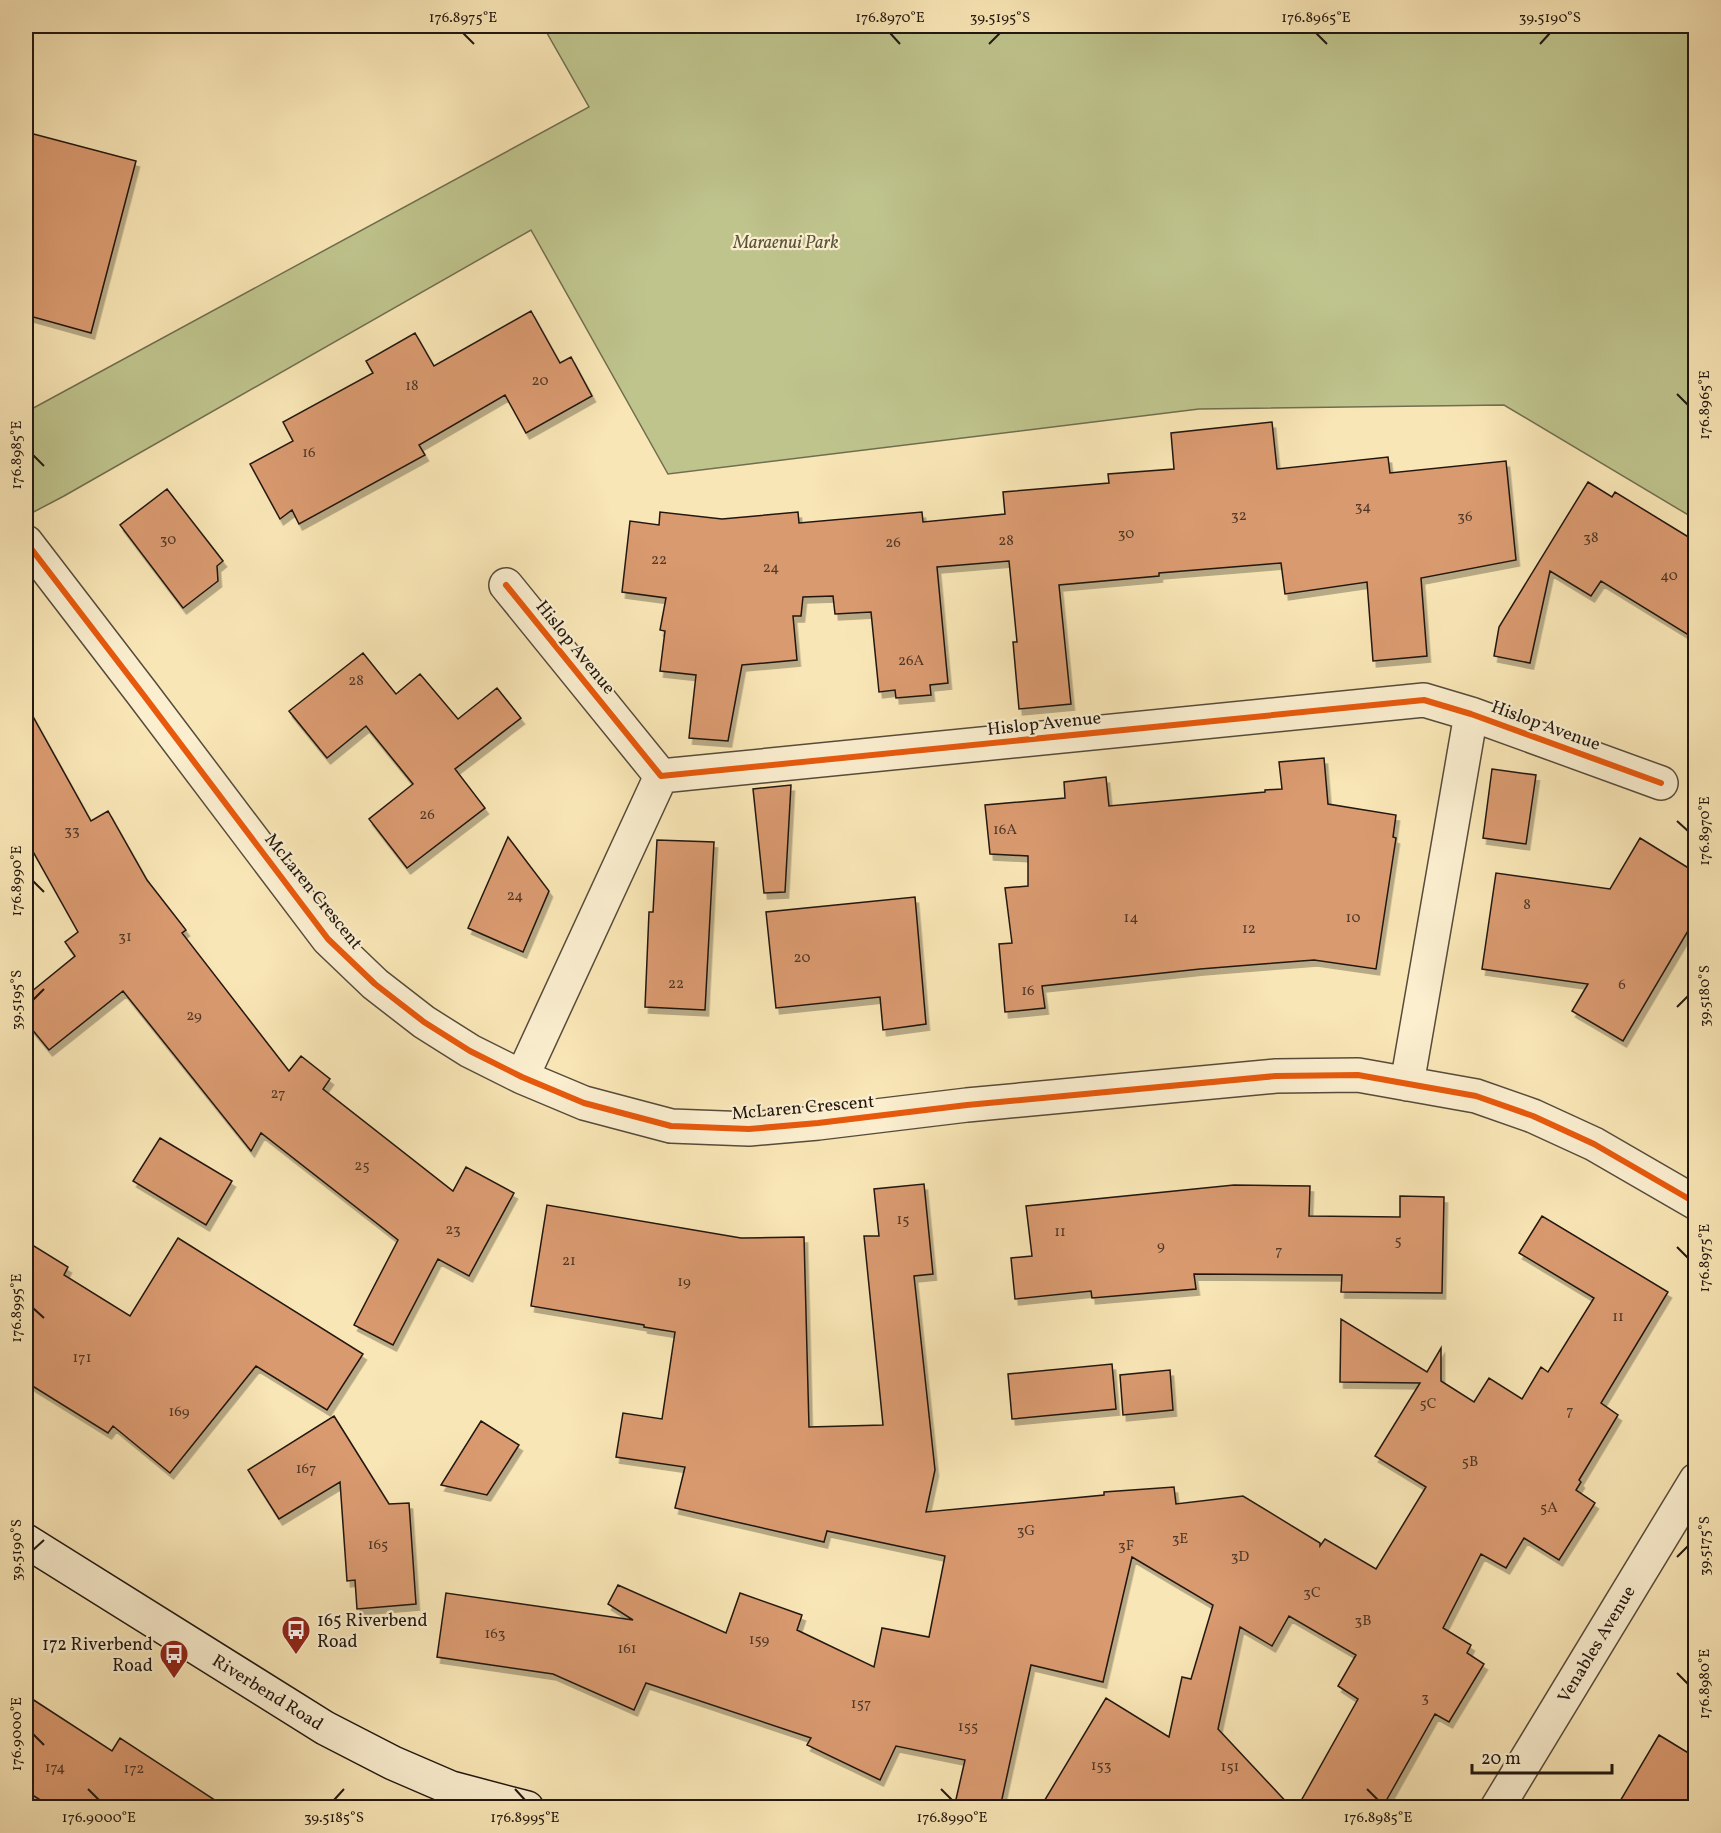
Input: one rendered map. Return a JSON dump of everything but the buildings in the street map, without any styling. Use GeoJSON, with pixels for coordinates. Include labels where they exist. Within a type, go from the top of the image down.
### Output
{"type":"FeatureCollection","features":[{"type":"Feature","properties":{"kind":"street","name":"McLaren Crescent"},"geometry":{"type":"LineString","coordinates":[[26,542],[328,939],[375,984],[424,1022],[470,1051],[522,1077],[584,1103],[671,1126],[749,1129],[967,1105],[1276,1076],[1358,1075],[1476,1096],[1533,1116],[1594,1144],[1695,1203]]}},
{"type":"Feature","properties":{"kind":"street","name":"Hislop Avenue"},"geometry":{"type":"LineString","coordinates":[[506,585],[661,776],[1424,700],[1471,714],[1662,783]]}},
{"type":"Feature","properties":{"kind":"street","name":"Hislop Avenue"},"geometry":{"type":"LineString","coordinates":[[1407,1084],[1471,714]]}},
{"type":"Feature","properties":{"kind":"street"},"geometry":{"type":"LineString","coordinates":[[522,1077],[661,776]]}},
{"type":"Feature","properties":{"kind":"street","name":"Venables Avenue"},"geometry":{"type":"LineString","coordinates":[[1497,1808],[1695,1480]]}},
{"type":"Feature","properties":{"kind":"street","name":"Riverbend Road"},"geometry":{"type":"LineString","coordinates":[[26,1541],[325,1728],[393,1764],[448,1798],[527,1808]]}},
{"type":"Feature","properties":{"kind":"green space","name":"Maraenui Park"},"geometry":{"type":"Polygon","coordinates":[[[543,26],[1695,26],[1695,519],[1504,405],[1199,409],[668,474],[531,230],[26,516],[26,412],[589,107],[543,26]]]}},
{"type":"Feature","properties":{"kind":"cycle path"},"geometry":{"type":"LineString","coordinates":[[26,542],[328,939],[375,984],[424,1022],[470,1051],[522,1077],[584,1103],[671,1126],[749,1129],[967,1105],[1276,1076],[1358,1075],[1476,1096],[1533,1116],[1594,1144],[1696,1203]]}},
{"type":"Feature","properties":{"kind":"cycle path"},"geometry":{"type":"LineString","coordinates":[[506,585],[661,776],[1424,700],[1471,714],[1661,783]]}},
{"type":"Feature","properties":{"kind":"place","name":"165 Riverbend Road"},"geometry":{"type":"Point","coordinates":[296,1656]}},
{"type":"Feature","properties":{"kind":"place","name":"172 Riverbend Road"},"geometry":{"type":"Point","coordinates":[174,1680]}}]}
